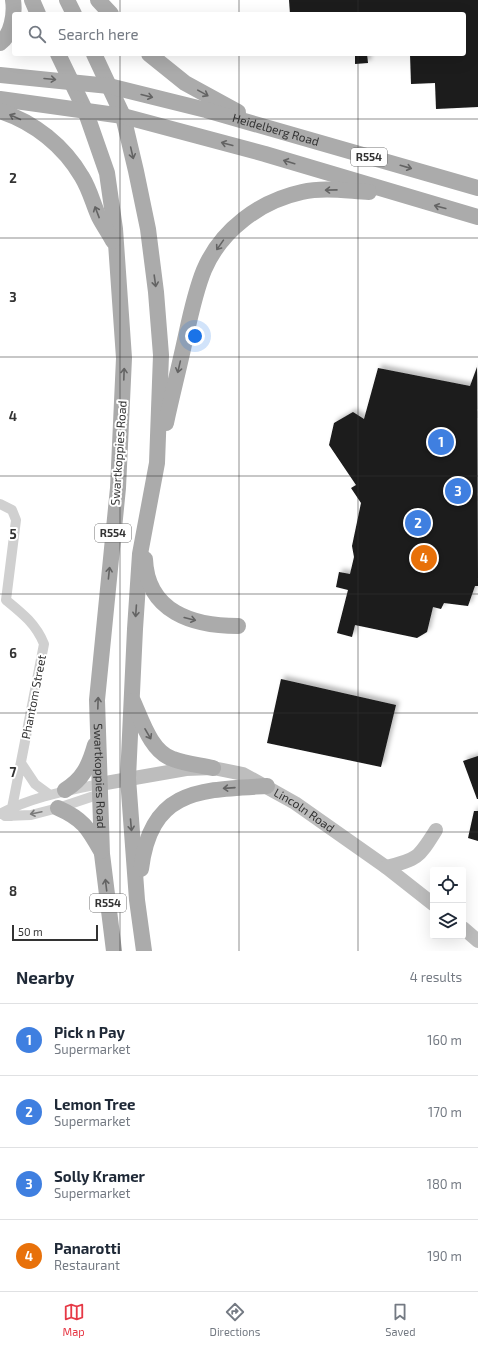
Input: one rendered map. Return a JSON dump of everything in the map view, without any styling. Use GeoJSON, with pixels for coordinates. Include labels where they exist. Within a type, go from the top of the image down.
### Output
{"type":"FeatureCollection","features":[{"type":"Feature","properties":{"kind":"main road"},"geometry":{"type":"LineString","coordinates":[[13,0],[13,12]]}},
{"type":"Feature","properties":{"kind":"main road"},"geometry":{"type":"LineString","coordinates":[[32,0],[37,12]]}},
{"type":"Feature","properties":{"kind":"main road"},"geometry":{"type":"LineString","coordinates":[[67,0],[73,12]]}},
{"type":"Feature","properties":{"kind":"main road"},"geometry":{"type":"LineString","coordinates":[[98,0],[109,12]]}},
{"type":"Feature","properties":{"kind":"main road"},"geometry":{"type":"LineString","coordinates":[[0,43],[12,24]]}},
{"type":"Feature","properties":{"kind":"main road","name":"Swartkoppies Road"},"geometry":{"type":"LineString","coordinates":[[59,56],[85,110],[107,173],[116,246],[124,358],[118,488],[97,700],[97,738],[102,854],[114,951]]}},
{"type":"Feature","properties":{"kind":"main road"},"geometry":{"type":"LineString","coordinates":[[95,56],[109,86]]}},
{"type":"Feature","properties":{"kind":"main road"},"geometry":{"type":"LineString","coordinates":[[151,56],[185,83],[260,125]]}},
{"type":"Feature","properties":{"kind":"main road","name":"Heidelberg Road"},"geometry":{"type":"LineString","coordinates":[[0,75],[72,81],[109,86],[260,125],[478,188]]}},
{"type":"Feature","properties":{"kind":"main road","name":"R554"},"geometry":{"type":"LineString","coordinates":[[109,86],[123,116],[148,229],[156,292],[161,355],[157,463],[144,531],[139,568],[128,782],[137,900],[144,951]]}},
{"type":"Feature","properties":{"kind":"main road"},"geometry":{"type":"LineString","coordinates":[[0,99],[85,110]]}},
{"type":"Feature","properties":{"kind":"main road","name":"R554"},"geometry":{"type":"LineString","coordinates":[[85,110],[123,116],[265,154],[478,217]]}},
{"type":"Feature","properties":{"kind":"main road"},"geometry":{"type":"LineString","coordinates":[[0,111],[14,116],[39,129],[72,161],[91,194],[99,216],[116,246]]}},
{"type":"Feature","properties":{"kind":"main road"},"geometry":{"type":"LineString","coordinates":[[157,463],[196,293],[205,269],[219,245],[233,228],[251,213],[274,200],[303,192],[333,190],[398,194]]}},
{"type":"Feature","properties":{"kind":"main road"},"geometry":{"type":"LineString","coordinates":[[144,531],[145,562],[155,595],[163,603],[185,618],[212,624],[238,626]]}},
{"type":"Feature","properties":{"kind":"main road"},"geometry":{"type":"LineString","coordinates":[[132,698],[145,729],[155,745],[163,753],[172,759],[213,768]]}},
{"type":"Feature","properties":{"kind":"main road"},"geometry":{"type":"LineString","coordinates":[[97,738],[90,760],[84,772],[76,783],[58,798],[91,833],[102,854]]}},
{"type":"Feature","properties":{"kind":"main road"},"geometry":{"type":"LineString","coordinates":[[137,900],[146,841],[155,821],[164,811],[179,800],[198,793],[218,789],[268,786]]}},
{"type":"Feature","properties":{"kind":"street"},"geometry":{"type":"LineString","coordinates":[[0,504],[12,510],[16,520],[3,601]]}},
{"type":"Feature","properties":{"kind":"street","name":"Phantom Street"},"geometry":{"type":"LineString","coordinates":[[3,601],[31,620],[40,633],[44,644],[12,812]]}},
{"type":"Feature","properties":{"kind":"street"},"geometry":{"type":"LineString","coordinates":[[21,763],[35,784],[58,798]]}},
{"type":"Feature","properties":{"kind":"street","name":"Lincoln Road"},"geometry":{"type":"LineString","coordinates":[[128,782],[186,769],[213,768],[243,774],[268,786],[295,802],[386,867],[432,903]]}},
{"type":"Feature","properties":{"kind":"street"},"geometry":{"type":"LineString","coordinates":[[0,816],[12,812],[29,800],[58,798],[128,782]]}},
{"type":"Feature","properties":{"kind":"street"},"geometry":{"type":"LineString","coordinates":[[12,812],[31,815],[58,798],[100,789]]}},
{"type":"Feature","properties":{"kind":"street"},"geometry":{"type":"LineString","coordinates":[[386,867],[415,859],[421,854],[436,830]]}},
{"type":"Feature","properties":{"kind":"street"},"geometry":{"type":"LineString","coordinates":[[466,930],[477,939]]}},
{"type":"Feature","properties":{"kind":"building"},"geometry":{"type":"Polygon","coordinates":[[[289,0],[478,0],[478,107],[436,109],[435,83],[411,84],[410,56],[466,56],[466,12],[290,12],[289,0]]]}},
{"type":"Feature","properties":{"kind":"building"},"geometry":{"type":"Polygon","coordinates":[[[355,56],[367,56],[368,63],[355,64],[355,56]]]}},
{"type":"Feature","properties":{"kind":"building"},"geometry":{"type":"Polygon","coordinates":[[[477,367],[478,586],[475,586],[468,606],[444,603],[441,609],[433,607],[427,632],[417,638],[355,625],[352,637],[337,633],[348,590],[336,587],[339,572],[350,574],[354,557],[352,546],[361,503],[351,488],[356,485],[329,445],[334,423],[353,412],[364,419],[378,368],[470,386],[477,367]]]}},
{"type":"Feature","properties":{"kind":"building"},"geometry":{"type":"Polygon","coordinates":[[[281,679],[396,705],[381,767],[267,743],[281,679]]]}},
{"type":"Feature","properties":{"kind":"building"},"geometry":{"type":"Polygon","coordinates":[[[478,756],[478,799],[477,799],[463,761],[478,756]]]}},
{"type":"Feature","properties":{"kind":"building"},"geometry":{"type":"Polygon","coordinates":[[[474,811],[478,811],[478,841],[468,838],[474,811]]]}},
{"type":"Feature","properties":{"kind":"place","name":"Pick n Pay"},"geometry":{"type":"Point","coordinates":[441,442]}},
{"type":"Feature","properties":{"kind":"place","name":"Solly Kramer"},"geometry":{"type":"Point","coordinates":[458,491]}},
{"type":"Feature","properties":{"kind":"place","name":"Lemon Tree"},"geometry":{"type":"Point","coordinates":[418,523]}},
{"type":"Feature","properties":{"kind":"place","name":"Panarotti"},"geometry":{"type":"Point","coordinates":[424,558]}}]}
